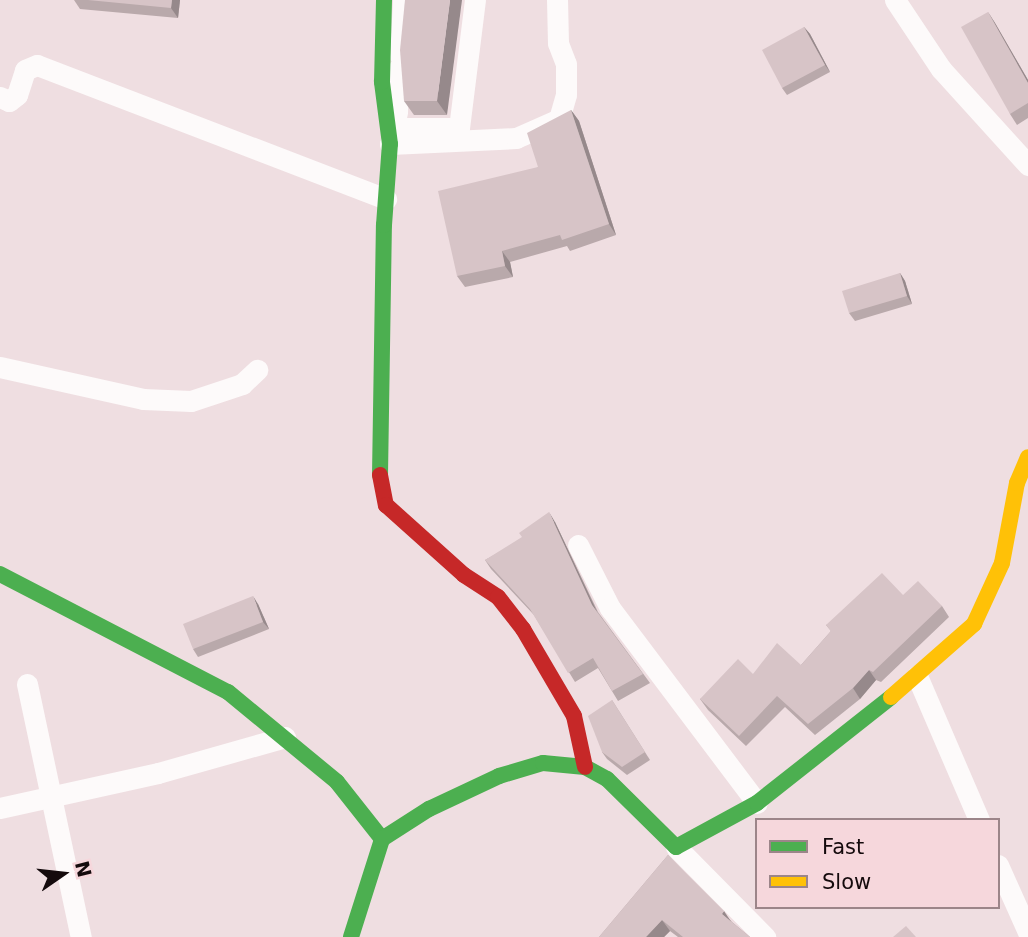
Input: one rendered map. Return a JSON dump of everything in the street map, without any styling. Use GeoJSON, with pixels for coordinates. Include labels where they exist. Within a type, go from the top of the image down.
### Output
{"type":"FeatureCollection","features":[{"type":"Feature","properties":{"kind":"street"},"geometry":{"type":"LineString","coordinates":[[384,0],[382,82],[397,136]]}},
{"type":"Feature","properties":{"kind":"street"},"geometry":{"type":"LineString","coordinates":[[403,0],[396,110],[397,136],[386,199],[380,480],[386,505],[464,575],[498,597],[523,629],[574,716],[585,767]]}},
{"type":"Feature","properties":{"kind":"street"},"geometry":{"type":"LineString","coordinates":[[397,136],[459,128],[475,0]]}},
{"type":"Feature","properties":{"kind":"street"},"geometry":{"type":"LineString","coordinates":[[397,136],[516,138],[559,119],[564,109],[566,74],[558,43],[557,0]]}},
{"type":"Feature","properties":{"kind":"street"},"geometry":{"type":"LineString","coordinates":[[895,0],[940,69],[1028,165]]}},
{"type":"Feature","properties":{"kind":"street"},"geometry":{"type":"LineString","coordinates":[[0,97],[9,101],[17,95],[25,70],[37,65],[386,199]]}},
{"type":"Feature","properties":{"kind":"street"},"geometry":{"type":"LineString","coordinates":[[0,367],[144,399],[191,401],[242,384],[257,370]]}},
{"type":"Feature","properties":{"kind":"street"},"geometry":{"type":"LineString","coordinates":[[676,847],[757,803],[917,676],[974,624],[990,598],[1002,563],[1017,483],[1028,457]]}},
{"type":"Feature","properties":{"kind":"street"},"geometry":{"type":"LineString","coordinates":[[578,545],[610,608],[757,803]]}},
{"type":"Feature","properties":{"kind":"street"},"geometry":{"type":"LineString","coordinates":[[0,574],[86,615],[228,692],[337,782],[382,839]]}},
{"type":"Feature","properties":{"kind":"street"},"geometry":{"type":"LineString","coordinates":[[917,676],[978,818]]}},
{"type":"Feature","properties":{"kind":"street"},"geometry":{"type":"LineString","coordinates":[[27,684],[81,937]]}},
{"type":"Feature","properties":{"kind":"street"},"geometry":{"type":"LineString","coordinates":[[0,808],[158,773],[285,737]]}},
{"type":"Feature","properties":{"kind":"street"},"geometry":{"type":"LineString","coordinates":[[351,937],[382,839],[429,809],[499,776],[542,763],[585,767],[607,779],[765,937]]}},
{"type":"Feature","properties":{"kind":"street"},"geometry":{"type":"LineString","coordinates":[[1000,869],[1028,932]]}},
{"type":"Feature","properties":{"kind":"building"},"geometry":{"type":"Polygon","coordinates":[[[88,0],[172,0],[171,8],[88,0]]]}},
{"type":"Feature","properties":{"kind":"building"},"geometry":{"type":"Polygon","coordinates":[[[405,0],[450,0],[437,101],[404,101],[400,50],[405,0]]]}},
{"type":"Feature","properties":{"kind":"building"},"geometry":{"type":"Polygon","coordinates":[[[988,12],[1028,83],[1028,103],[1010,114],[961,27],[988,12]]]}},
{"type":"Feature","properties":{"kind":"building"},"geometry":{"type":"Polygon","coordinates":[[[804,27],[825,65],[782,88],[762,50],[804,27]]]}},
{"type":"Feature","properties":{"kind":"building"},"geometry":{"type":"Polygon","coordinates":[[[571,110],[609,224],[562,240],[560,235],[502,251],[505,266],[457,276],[438,191],[538,167],[527,133],[571,110]]]}},
{"type":"Feature","properties":{"kind":"building"},"geometry":{"type":"Polygon","coordinates":[[[900,273],[907,296],[849,313],[842,291],[900,273]]]}},
{"type":"Feature","properties":{"kind":"building"},"geometry":{"type":"Polygon","coordinates":[[[549,512],[592,605],[643,674],[612,691],[593,658],[568,673],[530,609],[485,560],[522,537],[519,533],[549,512]]]}},
{"type":"Feature","properties":{"kind":"building"},"geometry":{"type":"Polygon","coordinates":[[[882,573],[903,595],[918,581],[942,606],[873,672],[869,670],[853,688],[808,724],[777,696],[739,736],[700,699],[738,659],[753,674],[777,643],[801,665],[831,631],[826,625],[882,573]]]}},
{"type":"Feature","properties":{"kind":"building"},"geometry":{"type":"Polygon","coordinates":[[[253,596],[263,622],[193,649],[183,624],[253,596]]]}},
{"type":"Feature","properties":{"kind":"building"},"geometry":{"type":"Polygon","coordinates":[[[612,700],[645,752],[622,767],[602,752],[588,716],[612,700]]]}},
{"type":"Feature","properties":{"kind":"building"},"geometry":{"type":"Polygon","coordinates":[[[668,855],[724,911],[722,914],[750,937],[683,937],[662,920],[646,937],[599,937],[668,855]]]}},
{"type":"Feature","properties":{"kind":"building"},"geometry":{"type":"Polygon","coordinates":[[[906,926],[916,937],[893,937],[906,926]]]}},
{"type":"Feature","properties":{"kind":"traffic: fast"},"geometry":{"type":"LineString","coordinates":[[380,475],[384,225],[390,144],[382,82],[384,0]]}},
{"type":"Feature","properties":{"kind":"traffic: fast"},"geometry":{"type":"LineString","coordinates":[[0,574],[228,692],[337,782],[382,839]]}},
{"type":"Feature","properties":{"kind":"traffic: fast"},"geometry":{"type":"LineString","coordinates":[[351,937],[382,839],[429,809],[499,776],[543,763],[585,767],[607,779],[676,847],[757,803],[891,697]]}},
{"type":"Feature","properties":{"kind":"traffic: slow"},"geometry":{"type":"LineString","coordinates":[[891,697],[974,624],[1002,563],[1017,483],[1028,457]]}},
{"type":"Feature","properties":{"kind":"traffic: jam"},"geometry":{"type":"LineString","coordinates":[[380,475],[386,505],[464,575],[498,597],[523,629],[574,716],[585,767]]}}]}
